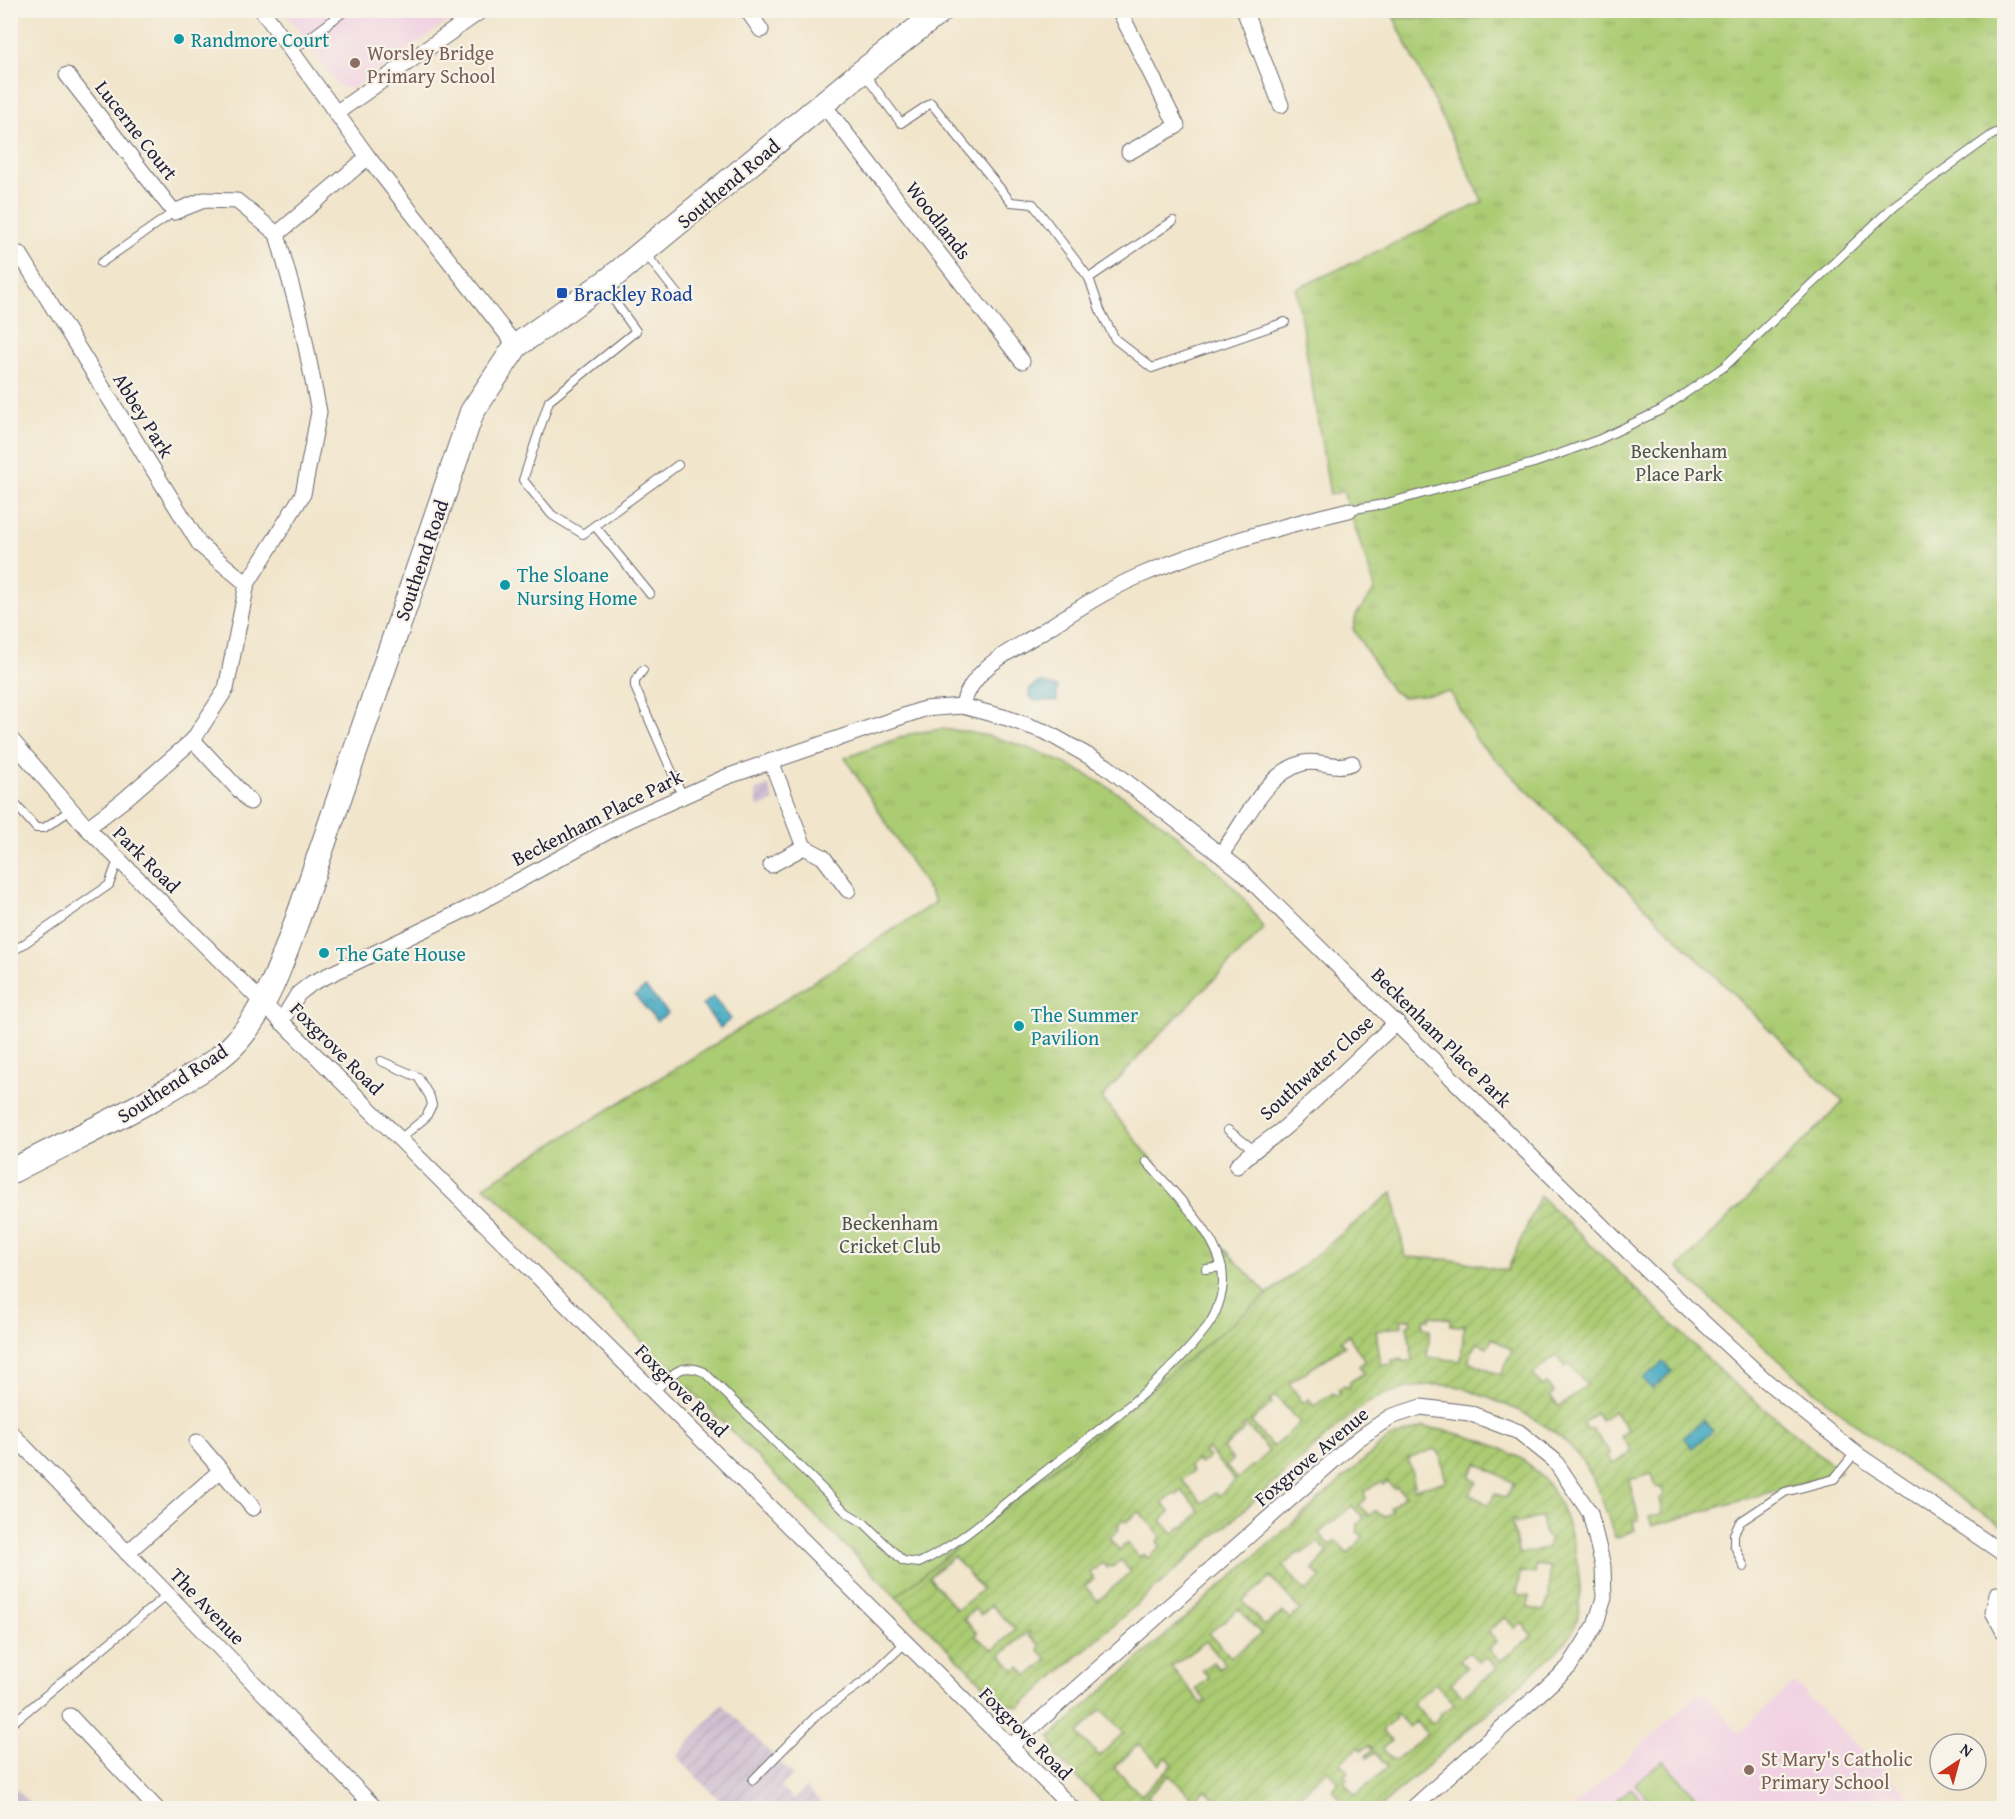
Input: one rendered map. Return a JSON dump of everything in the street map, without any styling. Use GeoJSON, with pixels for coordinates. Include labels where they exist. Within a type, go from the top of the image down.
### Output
{"type":"FeatureCollection","features":[{"type":"Feature","properties":{"kind":"main road","name":"Southend Road"},"geometry":{"type":"LineString","coordinates":[[10,1172],[114,1121],[187,1079],[233,1045],[261,1003],[275,978],[301,909],[472,412],[516,345],[644,252],[862,71],[942,10]]}},
{"type":"Feature","properties":{"kind":"street"},"geometry":{"type":"LineString","coordinates":[[262,10],[368,156],[516,345]]}},
{"type":"Feature","properties":{"kind":"street"},"geometry":{"type":"LineString","coordinates":[[336,113],[482,10]]}},
{"type":"Feature","properties":{"kind":"street"},"geometry":{"type":"LineString","coordinates":[[747,10],[761,30]]}},
{"type":"Feature","properties":{"kind":"street"},"geometry":{"type":"LineString","coordinates":[[1119,10],[1177,126],[1129,152]]}},
{"type":"Feature","properties":{"kind":"street"},"geometry":{"type":"LineString","coordinates":[[1244,10],[1281,105]]}},
{"type":"Feature","properties":{"kind":"street","name":"Lucerne Court"},"geometry":{"type":"LineString","coordinates":[[67,75],[174,212]]}},
{"type":"Feature","properties":{"kind":"street","name":"Woodlands"},"geometry":{"type":"LineString","coordinates":[[823,104],[1022,361]]}},
{"type":"Feature","properties":{"kind":"street"},"geometry":{"type":"LineString","coordinates":[[278,234],[368,156]]}},
{"type":"Feature","properties":{"kind":"street"},"geometry":{"type":"LineString","coordinates":[[87,828],[124,800],[193,740],[226,689],[247,584],[303,494],[319,412],[301,321],[278,234],[237,201],[204,200],[174,212]]}},
{"type":"Feature","properties":{"kind":"street","name":"Abbey Park"},"geometry":{"type":"LineString","coordinates":[[20,254],[200,545],[247,584]]}},
{"type":"Feature","properties":{"kind":"street"},"geometry":{"type":"LineString","coordinates":[[962,706],[970,685],[987,666],[1096,598],[1138,577],[1212,548],[1349,510]]}},
{"type":"Feature","properties":{"kind":"street","name":"Beckenham Place Park"},"geometry":{"type":"LineString","coordinates":[[281,1022],[298,994],[312,983],[471,907],[595,837],[682,795],[904,714],[943,706],[962,706],[1029,725],[1077,748],[1121,777],[1221,854],[1274,900],[1649,1272],[1765,1380],[1855,1453],[2004,1554]]}},
{"type":"Feature","properties":{"kind":"street","name":"Park Road"},"geometry":{"type":"LineString","coordinates":[[10,738],[87,828],[261,1003]]}},
{"type":"Feature","properties":{"kind":"street"},"geometry":{"type":"LineString","coordinates":[[193,740],[250,802]]}},
{"type":"Feature","properties":{"kind":"street"},"geometry":{"type":"LineString","coordinates":[[771,761],[804,847],[823,856],[848,890]]}},
{"type":"Feature","properties":{"kind":"street"},"geometry":{"type":"LineString","coordinates":[[1221,854],[1266,787],[1277,775],[1291,766],[1306,762],[1343,767],[1352,764]]}},
{"type":"Feature","properties":{"kind":"street"},"geometry":{"type":"LineString","coordinates":[[771,865],[804,847]]}},
{"type":"Feature","properties":{"kind":"street","name":"Foxgrove Road"},"geometry":{"type":"LineString","coordinates":[[261,1003],[1072,1809]]}},
{"type":"Feature","properties":{"kind":"street","name":"Southwater Close"},"geometry":{"type":"LineString","coordinates":[[1237,1166],[1252,1149],[1288,1125],[1323,1089],[1397,1022]]}},
{"type":"Feature","properties":{"kind":"street","name":"Foxgrove Avenue"},"geometry":{"type":"LineString","coordinates":[[1011,1746],[1358,1439],[1390,1417],[1421,1407],[1469,1413],[1519,1432],[1554,1460],[1590,1513],[1603,1566],[1604,1598],[1595,1626],[1569,1667],[1413,1809]]}},
{"type":"Feature","properties":{"kind":"street","name":"The Avenue"},"geometry":{"type":"LineString","coordinates":[[10,1432],[375,1808]]}},
{"type":"Feature","properties":{"kind":"street"},"geometry":{"type":"LineString","coordinates":[[197,1442],[253,1508]]}},
{"type":"Feature","properties":{"kind":"street"},"geometry":{"type":"LineString","coordinates":[[127,1552],[220,1470]]}},
{"type":"Feature","properties":{"kind":"street"},"geometry":{"type":"LineString","coordinates":[[1997,1594],[1993,1612],[2004,1632]]}},
{"type":"Feature","properties":{"kind":"street"},"geometry":{"type":"LineString","coordinates":[[70,1716],[156,1809]]}},
{"type":"Feature","properties":{"kind":"lane"},"geometry":{"type":"LineString","coordinates":[[292,51],[346,10]]}},
{"type":"Feature","properties":{"kind":"lane"},"geometry":{"type":"LineString","coordinates":[[862,71],[902,123],[931,103],[1011,202],[1033,204],[1089,278],[1100,310],[1115,339],[1152,368],[1285,322]]}},
{"type":"Feature","properties":{"kind":"lane"},"geometry":{"type":"LineString","coordinates":[[1349,510],[1384,504],[1534,463],[1598,440],[1661,410],[1725,366],[1895,205],[1992,135],[2004,129]]}},
{"type":"Feature","properties":{"kind":"lane"},"geometry":{"type":"LineString","coordinates":[[102,263],[174,212]]}},
{"type":"Feature","properties":{"kind":"lane"},"geometry":{"type":"LineString","coordinates":[[1089,278],[1173,221]]}},
{"type":"Feature","properties":{"kind":"lane"},"geometry":{"type":"LineString","coordinates":[[644,252],[681,299]]}},
{"type":"Feature","properties":{"kind":"lane"},"geometry":{"type":"LineString","coordinates":[[602,284],[636,331],[549,401],[523,480],[552,515],[583,534],[678,465]]}},
{"type":"Feature","properties":{"kind":"lane"},"geometry":{"type":"LineString","coordinates":[[594,526],[650,594]]}},
{"type":"Feature","properties":{"kind":"lane"},"geometry":{"type":"LineString","coordinates":[[643,670],[635,681],[635,687],[682,795]]}},
{"type":"Feature","properties":{"kind":"lane"},"geometry":{"type":"LineString","coordinates":[[10,798],[36,828],[44,828],[71,810]]}},
{"type":"Feature","properties":{"kind":"lane"},"geometry":{"type":"LineString","coordinates":[[18,948],[109,885],[118,860]]}},
{"type":"Feature","properties":{"kind":"lane"},"geometry":{"type":"LineString","coordinates":[[381,1061],[418,1077],[432,1105],[426,1117],[400,1139]]}},
{"type":"Feature","properties":{"kind":"lane"},"geometry":{"type":"LineString","coordinates":[[1228,1130],[1252,1149]]}},
{"type":"Feature","properties":{"kind":"lane"},"geometry":{"type":"LineString","coordinates":[[654,1392],[680,1369],[693,1367],[704,1372],[847,1513],[864,1523],[903,1561],[919,1563],[983,1520],[1092,1434],[1189,1348],[1216,1311],[1221,1292],[1222,1268],[1218,1253],[1205,1232],[1146,1161]]}},
{"type":"Feature","properties":{"kind":"lane"},"geometry":{"type":"LineString","coordinates":[[1206,1269],[1222,1268]]}},
{"type":"Feature","properties":{"kind":"lane"},"geometry":{"type":"LineString","coordinates":[[1744,1567],[1734,1544],[1734,1534],[1740,1522],[1785,1492],[1834,1479],[1855,1453]]}},
{"type":"Feature","properties":{"kind":"lane"},"geometry":{"type":"LineString","coordinates":[[10,1725],[168,1594]]}},
{"type":"Feature","properties":{"kind":"lane"},"geometry":{"type":"LineString","coordinates":[[753,1780],[819,1713],[866,1680],[905,1643]]}},
{"type":"Feature","properties":{"kind":"shaded area","name":"Worsley Bridge Primary School"},"geometry":{"type":"Polygon","coordinates":[[[284,11],[463,11],[351,89],[338,86],[284,11]]]}},
{"type":"Feature","properties":{"kind":"shaded area"},"geometry":{"type":"Polygon","coordinates":[[[769,785],[774,801],[758,808],[755,791],[769,785]]]}},
{"type":"Feature","properties":{"kind":"shaded area","name":"St Mary's Catholic Primary School"},"geometry":{"type":"Polygon","coordinates":[[[1794,1683],[1922,1808],[1571,1808],[1702,1691],[1738,1732],[1794,1683]]]}},
{"type":"Feature","properties":{"kind":"shaded area"},"geometry":{"type":"Polygon","coordinates":[[[722,1704],[793,1775],[781,1787],[794,1800],[806,1788],[826,1808],[728,1808],[704,1785],[677,1757],[722,1704]]]}},
{"type":"Feature","properties":{"kind":"shaded area"},"geometry":{"type":"Polygon","coordinates":[[[11,1784],[35,1808],[11,1808],[11,1784]]]}},
{"type":"Feature","properties":{"kind":"green space","name":"Beckenham Place Park"},"geometry":{"type":"Polygon","coordinates":[[[1553,10],[2004,11],[2004,1527],[1917,1469],[1853,1422],[1773,1355],[1678,1268],[1843,1102],[1478,742],[1450,692],[1403,697],[1391,690],[1353,629],[1356,615],[1374,591],[1374,585],[1343,491],[1330,495],[1296,289],[1483,202],[1394,18],[1464,19],[1553,10]]]}},
{"type":"Feature","properties":{"kind":"green space"},"geometry":{"type":"Polygon","coordinates":[[[1389,11],[1553,11],[1464,19],[1394,18],[1389,11]]]}},
{"type":"Feature","properties":{"kind":"green space","name":"Beckenham Cricket Club"},"geometry":{"type":"Polygon","coordinates":[[[940,729],[981,735],[1022,746],[1102,783],[1140,807],[1208,862],[1241,895],[1264,929],[1150,1044],[1102,1098],[1219,1243],[1268,1295],[896,1597],[520,1218],[484,1186],[738,1030],[936,902],[845,758],[910,734],[940,729]]]}},
{"type":"Feature","properties":{"kind":"green space"},"geometry":{"type":"Polygon","coordinates":[[[1393,1192],[1405,1257],[1457,1260],[1507,1271],[1540,1196],[1729,1379],[1841,1472],[1652,1526],[1649,1517],[1663,1513],[1660,1499],[1664,1495],[1662,1488],[1656,1487],[1652,1474],[1629,1480],[1639,1520],[1633,1521],[1635,1530],[1615,1538],[1602,1499],[1589,1471],[1573,1450],[1552,1431],[1514,1408],[1464,1388],[1443,1385],[1416,1386],[1378,1398],[1356,1411],[1020,1707],[1002,1703],[896,1597],[1393,1192]],[[1431,1316],[1430,1319],[1424,1319],[1423,1328],[1430,1329],[1427,1357],[1461,1361],[1464,1324],[1450,1325],[1450,1319],[1431,1316]],[[1410,1319],[1401,1320],[1402,1326],[1376,1331],[1381,1365],[1393,1364],[1392,1360],[1402,1358],[1403,1362],[1413,1360],[1407,1325],[1411,1324],[1410,1319]],[[1348,1335],[1341,1341],[1345,1346],[1289,1383],[1303,1403],[1309,1399],[1314,1406],[1333,1393],[1337,1396],[1340,1392],[1338,1389],[1344,1386],[1349,1388],[1350,1382],[1364,1373],[1359,1366],[1365,1361],[1348,1335]],[[1492,1338],[1487,1347],[1476,1343],[1468,1361],[1501,1375],[1512,1350],[1492,1338]],[[1556,1356],[1533,1374],[1542,1386],[1546,1383],[1554,1392],[1550,1396],[1559,1407],[1587,1385],[1569,1364],[1565,1367],[1556,1356]],[[1275,1395],[1270,1400],[1272,1403],[1251,1422],[1273,1447],[1300,1423],[1275,1395]],[[1614,1411],[1601,1420],[1596,1413],[1583,1423],[1589,1430],[1592,1428],[1611,1454],[1607,1457],[1613,1464],[1632,1451],[1621,1436],[1628,1430],[1614,1411]],[[1246,1425],[1242,1427],[1245,1430],[1223,1449],[1233,1460],[1226,1466],[1237,1479],[1252,1466],[1254,1467],[1269,1451],[1246,1425]],[[1208,1449],[1204,1452],[1209,1457],[1200,1464],[1197,1460],[1190,1466],[1193,1471],[1182,1480],[1202,1503],[1215,1493],[1218,1496],[1235,1481],[1208,1449]],[[1182,1491],[1177,1495],[1174,1493],[1162,1503],[1170,1512],[1161,1520],[1173,1534],[1182,1526],[1184,1528],[1200,1511],[1182,1491]],[[1139,1511],[1126,1522],[1123,1520],[1118,1525],[1119,1529],[1109,1538],[1119,1550],[1127,1543],[1139,1557],[1144,1554],[1148,1558],[1161,1547],[1157,1542],[1161,1537],[1139,1511]],[[954,1556],[929,1577],[957,1610],[982,1590],[954,1556]],[[1121,1560],[1107,1568],[1102,1563],[1090,1573],[1094,1579],[1085,1586],[1098,1601],[1131,1572],[1121,1560]],[[991,1605],[981,1615],[975,1609],[964,1619],[977,1633],[975,1636],[994,1650],[1015,1629],[991,1605]],[[1029,1631],[1001,1655],[1015,1671],[1020,1667],[1028,1676],[1047,1660],[1039,1650],[1040,1645],[1028,1636],[1031,1634],[1029,1631]]]}},
{"type":"Feature","properties":{"kind":"green space"},"geometry":{"type":"Polygon","coordinates":[[[1424,1427],[1449,1432],[1485,1442],[1509,1452],[1541,1476],[1554,1493],[1563,1512],[1578,1565],[1580,1603],[1577,1619],[1568,1639],[1554,1654],[1379,1808],[1336,1808],[1343,1802],[1332,1789],[1339,1783],[1327,1770],[1300,1795],[1311,1808],[1205,1808],[1215,1799],[1205,1789],[1194,1800],[1169,1775],[1147,1797],[1158,1808],[1108,1808],[1058,1758],[1050,1737],[1388,1439],[1424,1427]],[[1434,1449],[1408,1459],[1415,1485],[1412,1486],[1413,1489],[1446,1481],[1439,1452],[1434,1449]],[[1477,1463],[1469,1476],[1477,1481],[1470,1494],[1489,1505],[1495,1493],[1506,1498],[1514,1483],[1477,1463]],[[1387,1481],[1383,1485],[1380,1482],[1364,1491],[1366,1499],[1359,1505],[1369,1516],[1375,1511],[1385,1517],[1392,1511],[1390,1508],[1405,1496],[1387,1481]],[[1352,1506],[1319,1533],[1330,1545],[1336,1541],[1348,1554],[1362,1537],[1357,1531],[1359,1528],[1357,1525],[1364,1518],[1352,1506]],[[1541,1517],[1515,1524],[1515,1520],[1511,1521],[1519,1554],[1548,1548],[1549,1537],[1545,1536],[1541,1517]],[[1318,1542],[1301,1554],[1299,1552],[1283,1566],[1306,1592],[1321,1578],[1313,1570],[1328,1552],[1318,1542]],[[1536,1565],[1535,1574],[1520,1572],[1517,1594],[1529,1596],[1528,1608],[1544,1610],[1549,1597],[1550,1567],[1536,1565]],[[1271,1577],[1243,1601],[1264,1626],[1283,1612],[1290,1619],[1300,1610],[1271,1577]],[[1239,1609],[1209,1633],[1231,1657],[1261,1634],[1239,1609]],[[1505,1617],[1488,1632],[1497,1642],[1489,1649],[1500,1661],[1532,1636],[1522,1623],[1515,1629],[1505,1617]],[[1206,1641],[1171,1667],[1202,1704],[1206,1701],[1196,1689],[1209,1678],[1202,1670],[1213,1662],[1219,1669],[1225,1664],[1206,1641]],[[1469,1652],[1460,1660],[1467,1668],[1451,1683],[1463,1696],[1497,1669],[1486,1656],[1479,1662],[1469,1652]],[[1435,1683],[1412,1703],[1432,1724],[1441,1716],[1440,1714],[1455,1704],[1435,1683]],[[1101,1709],[1078,1734],[1099,1756],[1124,1733],[1101,1709]],[[1396,1713],[1394,1715],[1396,1718],[1382,1731],[1391,1740],[1382,1748],[1394,1761],[1427,1734],[1416,1721],[1409,1727],[1396,1713]],[[1139,1744],[1114,1768],[1141,1795],[1173,1764],[1166,1757],[1159,1764],[1139,1744]],[[1369,1745],[1362,1751],[1359,1747],[1340,1763],[1348,1772],[1344,1775],[1347,1779],[1344,1782],[1356,1795],[1388,1767],[1375,1752],[1367,1758],[1366,1756],[1373,1749],[1369,1745]]]}},
{"type":"Feature","properties":{"kind":"green space"},"geometry":{"type":"Polygon","coordinates":[[[1663,1760],[1706,1808],[1657,1808],[1635,1784],[1663,1760]]]}},
{"type":"Feature","properties":{"kind":"green space"},"geometry":{"type":"Polygon","coordinates":[[[1631,1788],[1649,1808],[1608,1808],[1631,1788]]]}},
{"type":"Feature","properties":{"kind":"water"},"geometry":{"type":"Polygon","coordinates":[[[1039,682],[1057,687],[1057,701],[1034,701],[1029,695],[1030,688],[1039,682]]]}},
{"type":"Feature","properties":{"kind":"water"},"geometry":{"type":"Polygon","coordinates":[[[645,987],[668,1013],[657,1021],[635,996],[645,987]]]}},
{"type":"Feature","properties":{"kind":"water"},"geometry":{"type":"Polygon","coordinates":[[[713,997],[731,1019],[720,1028],[702,1005],[713,997]]]}},
{"type":"Feature","properties":{"kind":"water"},"geometry":{"type":"Polygon","coordinates":[[[1663,1362],[1672,1371],[1652,1389],[1643,1379],[1663,1362]]]}},
{"type":"Feature","properties":{"kind":"water"},"geometry":{"type":"Polygon","coordinates":[[[1704,1420],[1713,1431],[1692,1448],[1683,1437],[1704,1420]]]}},
{"type":"Feature","properties":{"kind":"place","name":"Randmore Court"},"geometry":{"type":"Point","coordinates":[179,39]}},
{"type":"Feature","properties":{"kind":"place","name":"Worsley Bridge Primary School"},"geometry":{"type":"Point","coordinates":[355,63]}},
{"type":"Feature","properties":{"kind":"place","name":"Brackley Road"},"geometry":{"type":"Point","coordinates":[562,293]}},
{"type":"Feature","properties":{"kind":"place","name":"The Sloane Nursing Home"},"geometry":{"type":"Point","coordinates":[505,585]}},
{"type":"Feature","properties":{"kind":"place","name":"The Gate House"},"geometry":{"type":"Point","coordinates":[324,953]}},
{"type":"Feature","properties":{"kind":"place","name":"The Summer Pavilion"},"geometry":{"type":"Point","coordinates":[1019,1026]}},
{"type":"Feature","properties":{"kind":"place","name":"St Mary's Catholic Primary School"},"geometry":{"type":"Point","coordinates":[1749,1770]}}]}
